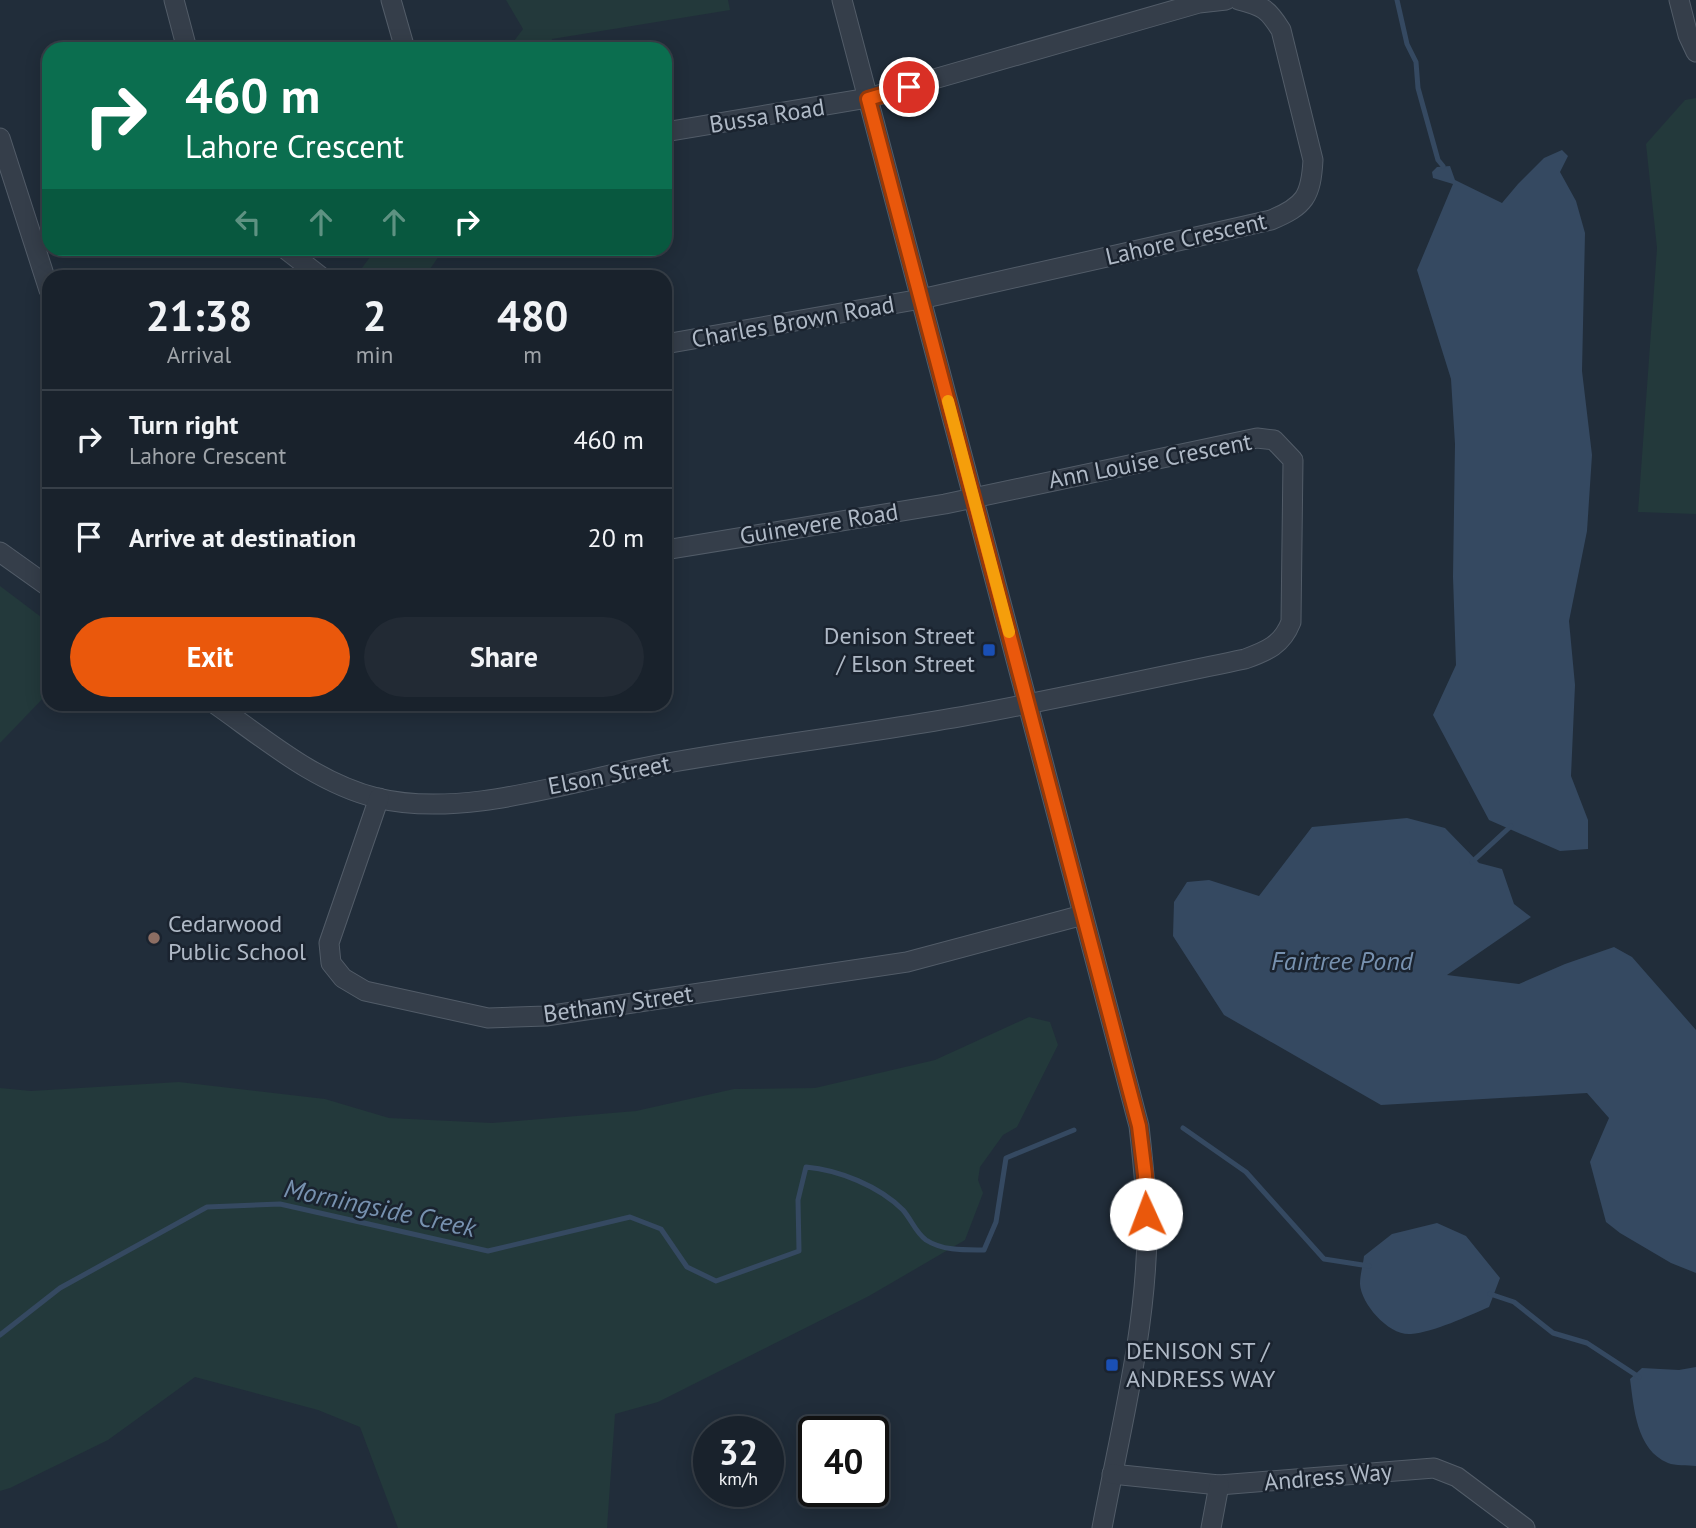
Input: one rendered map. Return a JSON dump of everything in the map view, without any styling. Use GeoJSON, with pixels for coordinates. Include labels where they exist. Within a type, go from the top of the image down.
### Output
{"type":"FeatureCollection","features":[{"type":"Feature","properties":{"kind":"street"},"geometry":{"type":"LineString","coordinates":[[174,0],[185,42]]}},
{"type":"Feature","properties":{"kind":"street"},"geometry":{"type":"LineString","coordinates":[[391,0],[403,42]]}},
{"type":"Feature","properties":{"kind":"street"},"geometry":{"type":"LineString","coordinates":[[842,0],[1139,1126],[1145,1175],[1147,1234],[1143,1288],[1136,1349],[1102,1528]]}},
{"type":"Feature","properties":{"kind":"street"},"geometry":{"type":"LineString","coordinates":[[868,99],[1199,3],[1226,0]]}},
{"type":"Feature","properties":{"kind":"street","name":"Lahore Crescent"},"geometry":{"type":"LineString","coordinates":[[921,299],[1271,220],[1305,200],[1312,181],[1313,160],[1281,30],[1270,11],[1239,0]]}},
{"type":"Feature","properties":{"kind":"street"},"geometry":{"type":"LineString","coordinates":[[1679,0],[1688,35],[1696,52]]}},
{"type":"Feature","properties":{"kind":"street","name":"Bussa Road"},"geometry":{"type":"LineString","coordinates":[[672,131],[868,99]]}},
{"type":"Feature","properties":{"kind":"street"},"geometry":{"type":"LineString","coordinates":[[0,138],[43,270]]}},
{"type":"Feature","properties":{"kind":"street"},"geometry":{"type":"LineString","coordinates":[[294,256],[312,270]]}},
{"type":"Feature","properties":{"kind":"street","name":"Charles Brown Road"},"geometry":{"type":"LineString","coordinates":[[672,343],[921,299]]}},
{"type":"Feature","properties":{"kind":"street","name":"Ann Louise Crescent"},"geometry":{"type":"LineString","coordinates":[[974,498],[1257,438],[1274,440],[1293,460],[1291,622],[1286,635],[1276,645],[1245,659],[1027,704]]}},
{"type":"Feature","properties":{"kind":"street","name":"Guinevere Road"},"geometry":{"type":"LineString","coordinates":[[672,549],[974,498]]}},
{"type":"Feature","properties":{"kind":"street"},"geometry":{"type":"LineString","coordinates":[[0,552],[42,582]]}},
{"type":"Feature","properties":{"kind":"street","name":"Elson Street"},"geometry":{"type":"LineString","coordinates":[[225,711],[288,755],[341,787],[379,798],[430,804],[466,804],[657,765],[1027,704]]}},
{"type":"Feature","properties":{"kind":"street","name":"Bethany Street"},"geometry":{"type":"LineString","coordinates":[[379,798],[329,943],[331,963],[343,978],[365,991],[488,1018],[546,1016],[906,962],[1083,915]]}},
{"type":"Feature","properties":{"kind":"street","name":"Andress Way"},"geometry":{"type":"LineString","coordinates":[[1112,1474],[1219,1485],[1434,1468],[1457,1477],[1525,1528]]}},
{"type":"Feature","properties":{"kind":"street"},"geometry":{"type":"LineString","coordinates":[[1210,1528],[1219,1485]]}},
{"type":"Feature","properties":{"kind":"green space"},"geometry":{"type":"Polygon","coordinates":[[[506,0],[728,0],[730,10],[552,39],[552,42],[513,42],[523,29],[506,0]]]}},
{"type":"Feature","properties":{"kind":"green space"},"geometry":{"type":"Polygon","coordinates":[[[1696,98],[1696,514],[1638,512],[1657,248],[1646,144],[1685,100],[1696,98]]]}},
{"type":"Feature","properties":{"kind":"green space"},"geometry":{"type":"Polygon","coordinates":[[[371,256],[439,256],[429,270],[360,270],[371,256]]]}},
{"type":"Feature","properties":{"kind":"green space"},"geometry":{"type":"Polygon","coordinates":[[[0,586],[42,618],[42,699],[0,743],[0,586]]]}},
{"type":"Feature","properties":{"kind":"green space"},"geometry":{"type":"Polygon","coordinates":[[[1029,1017],[1050,1022],[1058,1045],[1017,1127],[1003,1135],[980,1167],[978,1180],[983,1193],[965,1240],[869,1296],[658,1402],[615,1414],[607,1528],[398,1528],[360,1427],[318,1410],[195,1377],[108,1440],[0,1491],[0,1088],[31,1091],[179,1082],[325,1099],[389,1118],[492,1123],[636,1111],[734,1089],[815,1088],[935,1060],[1029,1017]]]}},
{"type":"Feature","properties":{"kind":"water"},"geometry":{"type":"Polygon","coordinates":[[[1562,150],[1568,156],[1560,172],[1576,201],[1585,233],[1582,371],[1592,455],[1587,531],[1569,621],[1575,685],[1571,776],[1588,820],[1588,849],[1560,851],[1489,820],[1433,715],[1456,665],[1453,577],[1455,444],[1451,379],[1417,270],[1453,184],[1433,178],[1432,172],[1437,167],[1450,166],[1455,180],[1502,203],[1544,158],[1562,150]]]}},
{"type":"Feature","properties":{"kind":"water","name":"Fairtree Pond"},"geometry":{"type":"Polygon","coordinates":[[[1407,818],[1445,828],[1479,863],[1502,869],[1514,904],[1531,917],[1447,975],[1519,984],[1614,947],[1632,957],[1696,1030],[1696,1273],[1671,1263],[1606,1222],[1590,1162],[1609,1118],[1587,1093],[1381,1105],[1224,1015],[1173,936],[1174,902],[1187,882],[1209,880],[1259,896],[1312,827],[1407,818]]]}},
{"type":"Feature","properties":{"kind":"water"},"geometry":{"type":"Polygon","coordinates":[[[1437,1223],[1466,1236],[1500,1278],[1489,1307],[1430,1330],[1411,1334],[1394,1330],[1378,1317],[1365,1301],[1360,1284],[1364,1256],[1392,1234],[1437,1223]]]}},
{"type":"Feature","properties":{"kind":"water"},"geometry":{"type":"Polygon","coordinates":[[[1696,1367],[1696,1466],[1671,1464],[1657,1457],[1643,1438],[1635,1415],[1630,1379],[1642,1368],[1679,1370],[1696,1367]]]}},
{"type":"Feature","properties":{"kind":"waterway","name":"Morningside Creek"},"geometry":{"type":"LineString","coordinates":[[1397,0],[1407,44],[1416,62],[1418,88],[1438,160],[1443,166]]}},
{"type":"Feature","properties":{"kind":"waterway"},"geometry":{"type":"LineString","coordinates":[[1472,862],[1511,826]]}},
{"type":"Feature","properties":{"kind":"waterway","name":"Morningside Creek"},"geometry":{"type":"LineString","coordinates":[[1183,1128],[1246,1172],[1324,1259],[1369,1266]]}},
{"type":"Feature","properties":{"kind":"waterway","name":"Morningside Creek"},"geometry":{"type":"LineString","coordinates":[[0,1335],[60,1288],[207,1207],[280,1204],[488,1251],[630,1217],[661,1229],[687,1267],[716,1281],[799,1251],[798,1200],[806,1167],[845,1176],[882,1194],[903,1210],[919,1234],[933,1244],[954,1249],[984,1250],[996,1222],[1006,1158],[1074,1130]]}},
{"type":"Feature","properties":{"kind":"waterway","name":"Morningside Creek"},"geometry":{"type":"LineString","coordinates":[[1490,1294],[1514,1302],[1553,1333],[1587,1343],[1639,1377]]}},
{"type":"Feature","properties":{"kind":"slow traffic"},"geometry":{"type":"LineString","coordinates":[[948,401],[1009,632]]}},
{"type":"Feature","properties":{"kind":"place","name":"Denison Street / Elson Street"},"geometry":{"type":"Point","coordinates":[989,650]}},
{"type":"Feature","properties":{"kind":"place","name":"Cedarwood Public School"},"geometry":{"type":"Point","coordinates":[154,938]}},
{"type":"Feature","properties":{"kind":"place","name":"DENISON ST / ANDRESS WAY"},"geometry":{"type":"Point","coordinates":[1112,1365]}},
{"type":"Feature","properties":{"kind":"route"},"geometry":{"type":"LineString","coordinates":[[909,87],[868,99],[1139,1126],[1146,1214]]}}]}
